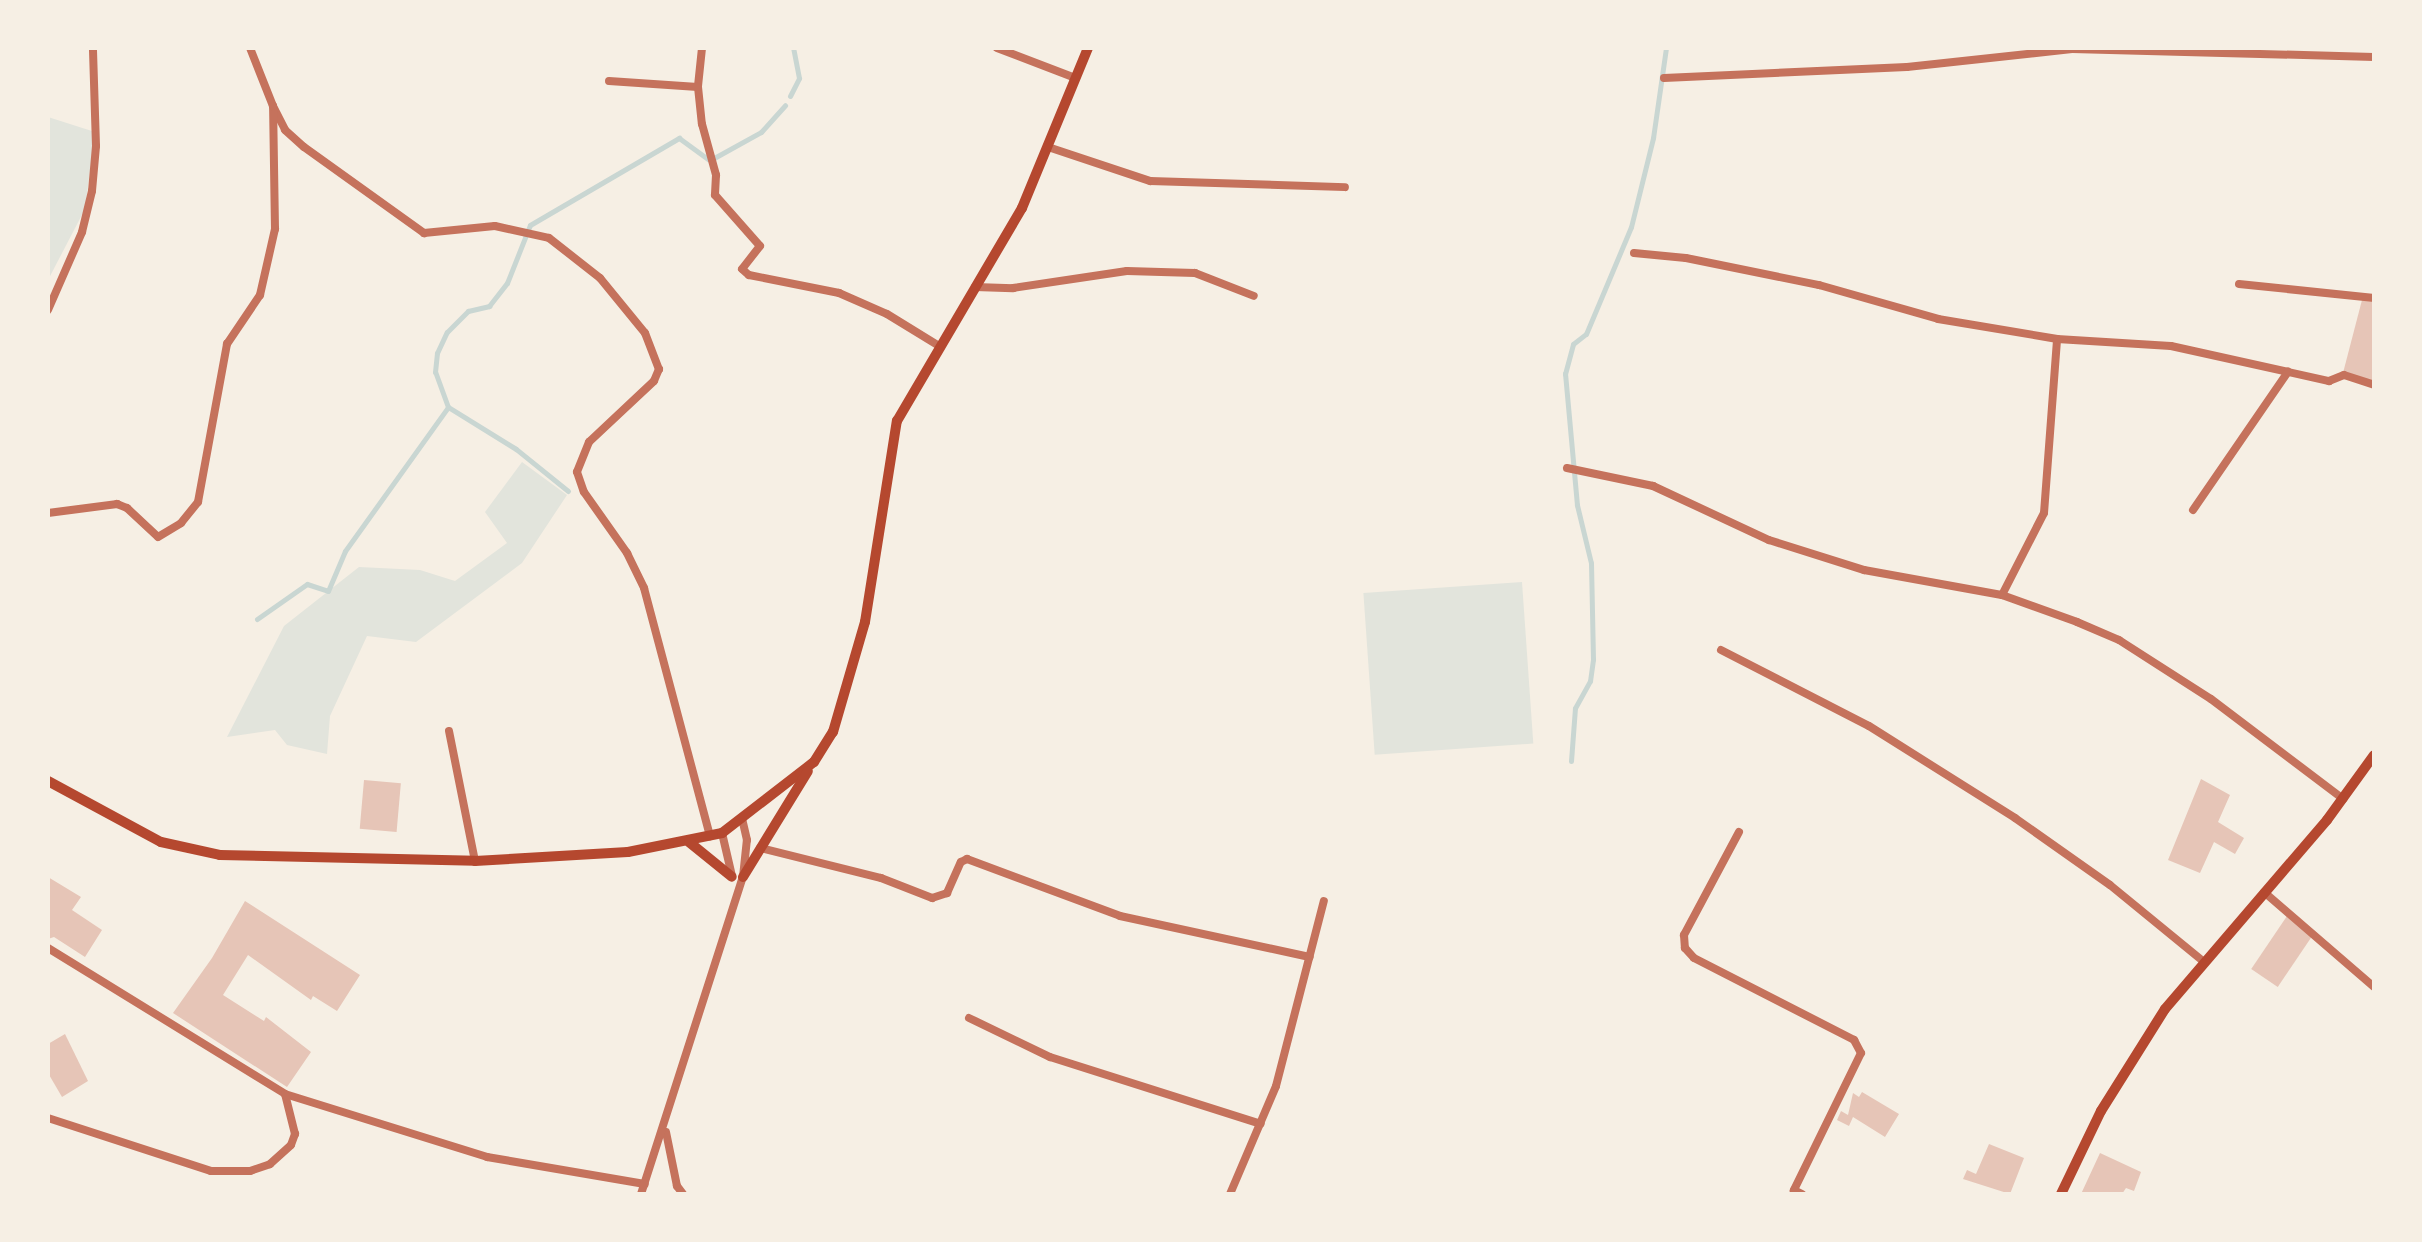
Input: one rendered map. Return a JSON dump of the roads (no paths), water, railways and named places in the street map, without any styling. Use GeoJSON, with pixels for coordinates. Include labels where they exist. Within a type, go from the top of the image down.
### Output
{"type":"FeatureCollection","features":[{"type":"Feature","properties":{"kind":"main road"},"geometry":{"type":"LineString","coordinates":[[688,842],[738,877],[833,732],[865,622],[897,422],[1022,208],[1088,48]]}},
{"type":"Feature","properties":{"kind":"main road"},"geometry":{"type":"LineString","coordinates":[[2061,1194],[2132,1059],[2203,961],[2342,799],[2374,755]]}},
{"type":"Feature","properties":{"kind":"main road"},"geometry":{"type":"LineString","coordinates":[[48,780],[106,816],[161,842],[191,850],[475,862],[628,852],[722,833],[814,762]]}},
{"type":"Feature","properties":{"kind":"street"},"geometry":{"type":"LineString","coordinates":[[48,310],[82,232],[92,191],[96,146],[93,48]]}},
{"type":"Feature","properties":{"kind":"street"},"geometry":{"type":"LineString","coordinates":[[250,48],[285,130],[304,147],[424,233],[518,228],[562,247],[626,306],[656,357],[659,369],[654,381],[589,442],[578,472],[584,492],[627,553],[644,588],[710,836]]}},
{"type":"Feature","properties":{"kind":"street"},"geometry":{"type":"LineString","coordinates":[[702,48],[698,87],[716,175],[714,195],[760,246],[744,262],[746,273],[839,293],[888,314],[940,346]]}},
{"type":"Feature","properties":{"kind":"street"},"geometry":{"type":"LineString","coordinates":[[997,48],[1075,78]]}},
{"type":"Feature","properties":{"kind":"street"},"geometry":{"type":"LineString","coordinates":[[1664,78],[1954,64],[2072,49],[2374,57]]}},
{"type":"Feature","properties":{"kind":"street"},"geometry":{"type":"LineString","coordinates":[[609,80],[698,87]]}},
{"type":"Feature","properties":{"kind":"street"},"geometry":{"type":"LineString","coordinates":[[48,513],[117,504],[128,508],[158,538],[181,523],[198,502],[227,344],[260,295],[276,229],[272,106]]}},
{"type":"Feature","properties":{"kind":"street"},"geometry":{"type":"LineString","coordinates":[[1048,147],[1150,181],[1346,187]]}},
{"type":"Feature","properties":{"kind":"street"},"geometry":{"type":"LineString","coordinates":[[1634,253],[1686,258],[1856,294],[1938,319],[2057,339],[2171,346],[2329,382],[2344,375],[2374,385]]}},
{"type":"Feature","properties":{"kind":"street"},"geometry":{"type":"LineString","coordinates":[[975,288],[1013,288],[1127,271],[1195,273],[1254,296]]}},
{"type":"Feature","properties":{"kind":"street"},"geometry":{"type":"LineString","coordinates":[[2239,284],[2374,298]]}},
{"type":"Feature","properties":{"kind":"street"},"geometry":{"type":"LineString","coordinates":[[2002,595],[2044,512],[2057,339]]}},
{"type":"Feature","properties":{"kind":"street"},"geometry":{"type":"LineString","coordinates":[[2193,510],[2288,372]]}},
{"type":"Feature","properties":{"kind":"street"},"geometry":{"type":"LineString","coordinates":[[1567,468],[1652,486],[1770,540],[1864,570],[2002,595],[2119,640],[2211,699],[2342,799]]}},
{"type":"Feature","properties":{"kind":"street"},"geometry":{"type":"LineString","coordinates":[[1721,650],[1869,726],[2015,818],[2110,885],[2203,961]]}},
{"type":"Feature","properties":{"kind":"street"},"geometry":{"type":"LineString","coordinates":[[449,731],[475,862]]}},
{"type":"Feature","properties":{"kind":"street"},"geometry":{"type":"LineString","coordinates":[[640,1194],[665,1128],[748,851],[742,819]]}},
{"type":"Feature","properties":{"kind":"street"},"geometry":{"type":"LineString","coordinates":[[1739,832],[1684,935],[1685,948],[1694,958],[1859,1046],[1861,1053],[1796,1193]]}},
{"type":"Feature","properties":{"kind":"street"},"geometry":{"type":"LineString","coordinates":[[722,833],[738,877]]}},
{"type":"Feature","properties":{"kind":"street"},"geometry":{"type":"LineString","coordinates":[[760,848],[880,878],[932,898],[947,893],[961,862],[967,859],[1120,916],[1310,957]]}},
{"type":"Feature","properties":{"kind":"street"},"geometry":{"type":"LineString","coordinates":[[2264,892],[2374,987]]}},
{"type":"Feature","properties":{"kind":"street"},"geometry":{"type":"LineString","coordinates":[[1230,1194],[1276,1086],[1324,902]]}},
{"type":"Feature","properties":{"kind":"street"},"geometry":{"type":"LineString","coordinates":[[48,948],[286,1094],[486,1157],[645,1184]]}},
{"type":"Feature","properties":{"kind":"street"},"geometry":{"type":"LineString","coordinates":[[969,1018],[1050,1057],[1261,1124]]}},
{"type":"Feature","properties":{"kind":"street"},"geometry":{"type":"LineString","coordinates":[[48,1118],[211,1171],[250,1171],[270,1164],[291,1145],[295,1134],[286,1094]]}},
{"type":"Feature","properties":{"kind":"street"},"geometry":{"type":"LineString","coordinates":[[665,1128],[677,1186],[683,1194]]}},
{"type":"Feature","properties":{"kind":"waterway"},"geometry":{"type":"LineString","coordinates":[[790,96],[799,78],[793,48]]}},
{"type":"Feature","properties":{"kind":"waterway"},"geometry":{"type":"LineString","coordinates":[[1571,761],[1575,708],[1590,681],[1593,659],[1591,563],[1577,505],[1565,374],[1573,344],[1586,334],[1631,227],[1653,138],[1666,48]]}},
{"type":"Feature","properties":{"kind":"waterway"},"geometry":{"type":"LineString","coordinates":[[714,158],[761,132],[785,105]]}},
{"type":"Feature","properties":{"kind":"waterway"},"geometry":{"type":"LineString","coordinates":[[568,491],[516,449],[448,407],[435,372],[437,353],[447,332],[468,311],[489,306],[507,283],[530,225],[679,138],[708,159]]}},
{"type":"Feature","properties":{"kind":"waterway"},"geometry":{"type":"LineString","coordinates":[[257,619],[307,584],[328,591],[345,551],[448,407]]}}]}
